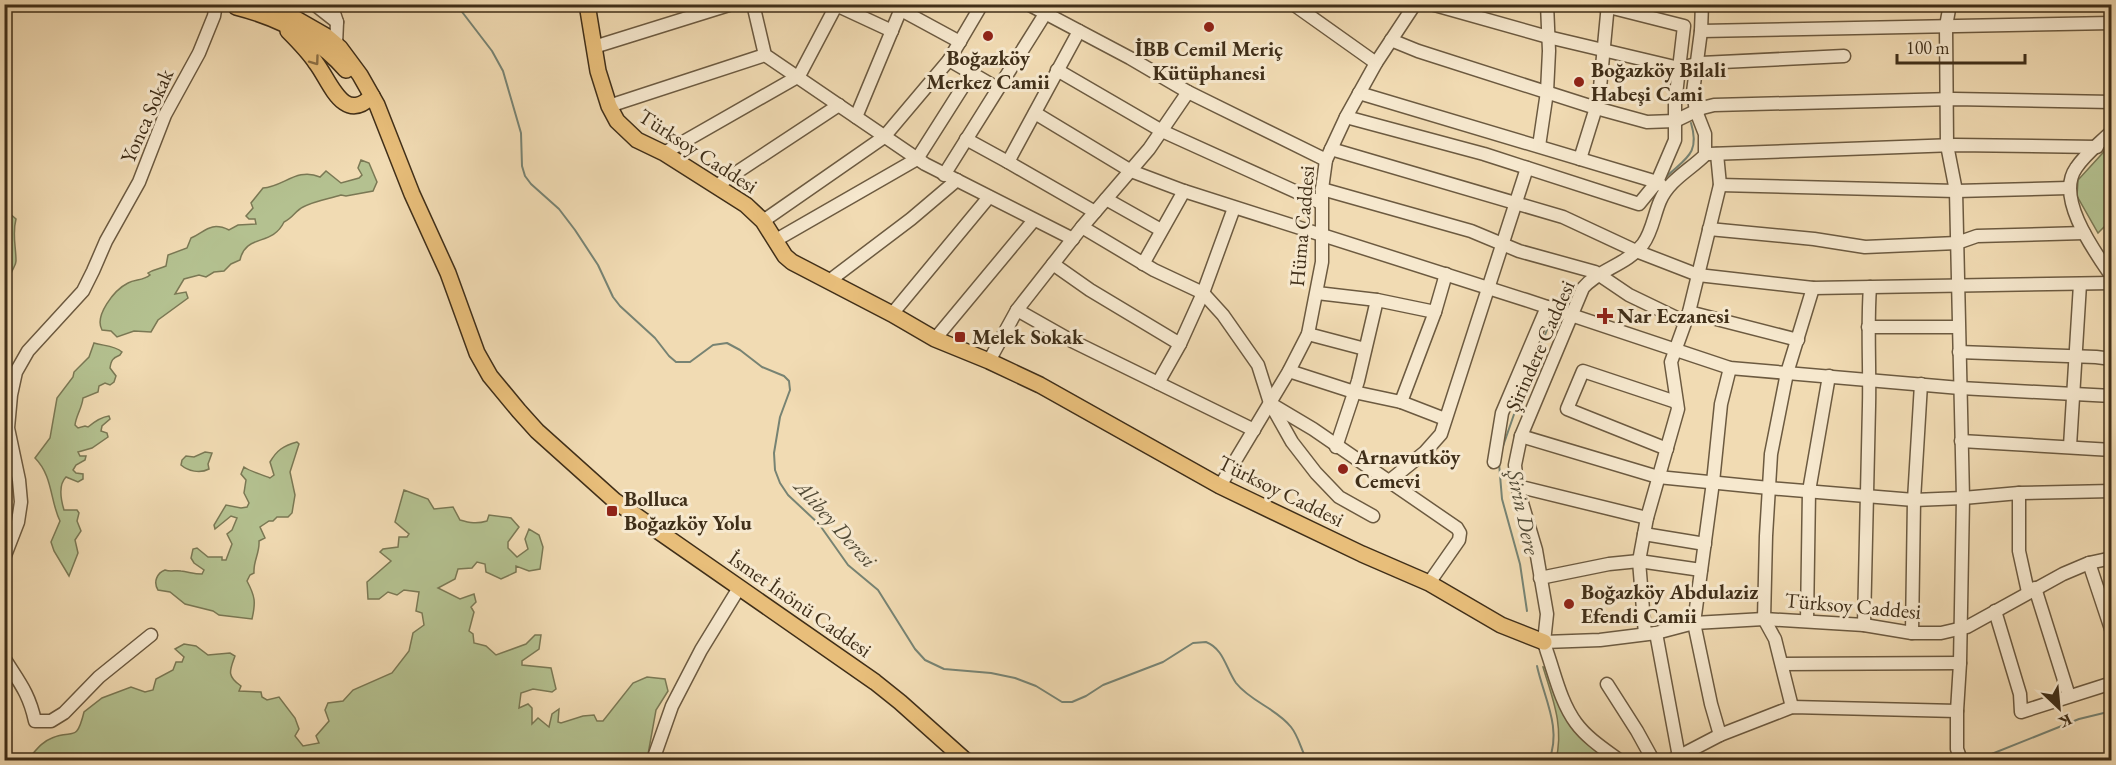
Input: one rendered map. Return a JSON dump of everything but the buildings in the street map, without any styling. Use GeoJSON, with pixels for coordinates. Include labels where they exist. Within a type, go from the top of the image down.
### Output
{"type":"FeatureCollection","features":[{"type":"Feature","properties":{"kind":"main road","name":"Türksoy Caddesi"},"geometry":{"type":"LineString","coordinates":[[586,4],[598,71],[609,106],[617,121],[637,140],[664,153],[746,205],[763,221],[785,256],[792,262],[935,339],[989,361],[1089,411],[1220,486],[1305,528],[1429,584],[1501,625],[1544,642]]}},
{"type":"Feature","properties":{"kind":"main road"},"geometry":{"type":"LineString","coordinates":[[236,7],[261,13],[272,12],[316,63],[339,99],[358,105],[369,99]]}},
{"type":"Feature","properties":{"kind":"main road","name":"İsmet İnönü Caddesi"},"geometry":{"type":"LineString","coordinates":[[272,12],[320,44],[334,50],[360,75],[448,273],[477,353],[501,390],[537,431],[615,501],[875,682],[965,760]]}},
{"type":"Feature","properties":{"kind":"street","name":"Yonca Sokak"},"geometry":{"type":"LineString","coordinates":[[4,558],[18,522],[21,502],[19,480],[8,428],[16,372],[27,351],[83,291],[106,241],[139,182],[165,115],[199,53],[209,31],[216,4]]}},
{"type":"Feature","properties":{"kind":"street"},"geometry":{"type":"LineString","coordinates":[[314,4],[337,22]]}},
{"type":"Feature","properties":{"kind":"street"},"geometry":{"type":"LineString","coordinates":[[331,4],[337,22],[334,50]]}},
{"type":"Feature","properties":{"kind":"street"},"geometry":{"type":"LineString","coordinates":[[594,47],[732,4]]}},
{"type":"Feature","properties":{"kind":"street"},"geometry":{"type":"LineString","coordinates":[[753,4],[765,55],[799,76],[917,159],[944,175],[1073,239]]}},
{"type":"Feature","properties":{"kind":"street"},"geometry":{"type":"LineString","coordinates":[[763,221],[884,137],[949,60],[982,4]]}},
{"type":"Feature","properties":{"kind":"street"},"geometry":{"type":"LineString","coordinates":[[1028,4],[1131,58],[1188,92],[1329,154],[1563,217],[1636,251],[1698,275],[1813,288],[2112,283]]}},
{"type":"Feature","properties":{"kind":"street"},"geometry":{"type":"LineString","coordinates":[[1431,4],[1548,37],[1679,68],[1696,64],[1844,56]]}},
{"type":"Feature","properties":{"kind":"street"},"geometry":{"type":"LineString","coordinates":[[1539,146],[1547,92],[1547,4]]}},
{"type":"Feature","properties":{"kind":"street"},"geometry":{"type":"LineString","coordinates":[[1702,4],[1693,92],[1696,111],[1720,185],[1687,317],[1671,362],[1678,410],[1647,518],[1639,561],[1676,759],[1720,735],[1792,707],[1957,711]]}},
{"type":"Feature","properties":{"kind":"street"},"geometry":{"type":"LineString","coordinates":[[1950,4],[1946,26],[1947,145],[1956,191],[1963,498],[1957,711],[1957,749],[1961,760]]}},
{"type":"Feature","properties":{"kind":"street"},"geometry":{"type":"LineString","coordinates":[[664,153],[799,76],[837,5],[892,31]]}},
{"type":"Feature","properties":{"kind":"street"},"geometry":{"type":"LineString","coordinates":[[1346,117],[1527,168],[1639,204],[1662,186],[1675,140],[1684,26],[1604,5],[1604,50],[1599,98],[1580,159]]}},
{"type":"Feature","properties":{"kind":"street"},"geometry":{"type":"LineString","coordinates":[[1297,6],[1376,63]]}},
{"type":"Feature","properties":{"kind":"street","name":"Hüma Caddesi"},"geometry":{"type":"LineString","coordinates":[[1220,486],[1289,371],[1308,333],[1322,262],[1321,203],[1329,154],[1359,93],[1410,6]]}},
{"type":"Feature","properties":{"kind":"street"},"geometry":{"type":"LineString","coordinates":[[856,117],[902,7],[960,42]]}},
{"type":"Feature","properties":{"kind":"street"},"geometry":{"type":"LineString","coordinates":[[944,175],[1046,14]]}},
{"type":"Feature","properties":{"kind":"street"},"geometry":{"type":"LineString","coordinates":[[1701,31],[2112,23]]}},
{"type":"Feature","properties":{"kind":"street"},"geometry":{"type":"LineString","coordinates":[[1008,162],[1079,31]]}},
{"type":"Feature","properties":{"kind":"street"},"geometry":{"type":"LineString","coordinates":[[1391,40],[1418,51],[1647,122],[1675,121],[1714,105],[2004,98],[2112,102]]}},
{"type":"Feature","properties":{"kind":"street"},"geometry":{"type":"LineString","coordinates":[[609,106],[765,55]]}},
{"type":"Feature","properties":{"kind":"street"},"geometry":{"type":"LineString","coordinates":[[949,60],[997,88]]}},
{"type":"Feature","properties":{"kind":"street"},"geometry":{"type":"LineString","coordinates":[[1057,70],[1162,131],[1321,203]]}},
{"type":"Feature","properties":{"kind":"street"},"geometry":{"type":"LineString","coordinates":[[776,240],[917,159],[971,74]]}},
{"type":"Feature","properties":{"kind":"street"},"geometry":{"type":"LineString","coordinates":[[989,361],[1017,310],[1082,227],[1131,171],[1188,92]]}},
{"type":"Feature","properties":{"kind":"street"},"geometry":{"type":"LineString","coordinates":[[1359,93],[1539,146],[1662,186]]}},
{"type":"Feature","properties":{"kind":"street"},"geometry":{"type":"LineString","coordinates":[[716,186],[839,105]]}},
{"type":"Feature","properties":{"kind":"street"},"geometry":{"type":"LineString","coordinates":[[1035,113],[1131,171],[1184,191],[1446,274],[1730,368],[1960,388],[2112,396]]}},
{"type":"Feature","properties":{"kind":"street"},"geometry":{"type":"LineString","coordinates":[[2112,131],[2076,168],[2068,188],[2084,233],[2112,278]]}},
{"type":"Feature","properties":{"kind":"street"},"geometry":{"type":"LineString","coordinates":[[966,139],[1095,212]]}},
{"type":"Feature","properties":{"kind":"street"},"geometry":{"type":"LineString","coordinates":[[1711,154],[1947,145],[2097,147]]}},
{"type":"Feature","properties":{"kind":"street","name":"Şirindere Caddesi"},"geometry":{"type":"LineString","coordinates":[[1544,642],[1547,614],[1536,550],[1515,475],[1521,436],[1583,288],[1599,275],[1629,258],[1647,237],[1660,201],[1662,186],[1711,154]]}},
{"type":"Feature","properties":{"kind":"street"},"geometry":{"type":"LineString","coordinates":[[1388,482],[1425,452],[1441,434],[1527,168]]}},
{"type":"Feature","properties":{"kind":"street"},"geometry":{"type":"LineString","coordinates":[[829,281],[911,219],[957,180]]}},
{"type":"Feature","properties":{"kind":"street"},"geometry":{"type":"LineString","coordinates":[[1720,185],[1956,191],[2068,188]]}},
{"type":"Feature","properties":{"kind":"street"},"geometry":{"type":"LineString","coordinates":[[1322,189],[1471,231],[1519,251],[1599,275],[1629,295],[1687,317],[1798,340]]}},
{"type":"Feature","properties":{"kind":"street"},"geometry":{"type":"LineString","coordinates":[[1143,264],[1184,191]]}},
{"type":"Feature","properties":{"kind":"street"},"geometry":{"type":"LineString","coordinates":[[892,314],[989,197]]}},
{"type":"Feature","properties":{"kind":"street"},"geometry":{"type":"LineString","coordinates":[[1106,199],[1161,230]]}},
{"type":"Feature","properties":{"kind":"street"},"geometry":{"type":"LineString","coordinates":[[1158,383],[1180,344],[1203,293],[1234,208]]}},
{"type":"Feature","properties":{"kind":"street"},"geometry":{"type":"LineString","coordinates":[[935,339],[1034,220]]}},
{"type":"Feature","properties":{"kind":"street"},"geometry":{"type":"LineString","coordinates":[[1082,227],[1143,264],[1203,293],[1258,365],[1270,403],[1292,442],[1316,473],[1339,497],[1373,516]]}},
{"type":"Feature","properties":{"kind":"street"},"geometry":{"type":"LineString","coordinates":[[1709,229],[1814,239],[1865,247],[1957,243],[1977,236],[2084,233]]}},
{"type":"Feature","properties":{"kind":"street"},"geometry":{"type":"LineString","coordinates":[[1053,264],[1090,290],[1180,344]]}},
{"type":"Feature","properties":{"kind":"street"},"geometry":{"type":"LineString","coordinates":[[1401,402],[1435,312],[1446,274]]}},
{"type":"Feature","properties":{"kind":"street"},"geometry":{"type":"LineString","coordinates":[[2070,446],[2080,284]]}},
{"type":"Feature","properties":{"kind":"street"},"geometry":{"type":"LineString","coordinates":[[1864,625],[1870,287]]}},
{"type":"Feature","properties":{"kind":"street"},"geometry":{"type":"LineString","coordinates":[[1792,707],[1775,639],[1764,619],[1769,488],[1771,454],[1787,373],[1813,288]]}},
{"type":"Feature","properties":{"kind":"street"},"geometry":{"type":"LineString","coordinates":[[1317,292],[1377,300],[1435,312]]}},
{"type":"Feature","properties":{"kind":"street"},"geometry":{"type":"LineString","coordinates":[[1336,447],[1354,392],[1377,300]]}},
{"type":"Feature","properties":{"kind":"street"},"geometry":{"type":"LineString","coordinates":[[1494,462],[1502,413],[1547,307]]}},
{"type":"Feature","properties":{"kind":"street"},"geometry":{"type":"LineString","coordinates":[[1017,310],[1070,340],[1254,430]]}},
{"type":"Feature","properties":{"kind":"street"},"geometry":{"type":"LineString","coordinates":[[1868,327],[1958,327]]}},
{"type":"Feature","properties":{"kind":"street"},"geometry":{"type":"LineString","coordinates":[[1308,333],[1365,350]]}},
{"type":"Feature","properties":{"kind":"street"},"geometry":{"type":"LineString","coordinates":[[1959,352],[2112,359]]}},
{"type":"Feature","properties":{"kind":"street"},"geometry":{"type":"LineString","coordinates":[[1720,735],[1694,623],[1721,404],[1730,368]]}},
{"type":"Feature","properties":{"kind":"street"},"geometry":{"type":"LineString","coordinates":[[1667,449],[1567,409],[1583,370],[1676,402]]}},
{"type":"Feature","properties":{"kind":"street"},"geometry":{"type":"LineString","coordinates":[[1289,371],[1354,392],[1401,402],[1445,420]]}},
{"type":"Feature","properties":{"kind":"street"},"geometry":{"type":"LineString","coordinates":[[1808,620],[1809,490],[1828,376]]}},
{"type":"Feature","properties":{"kind":"street"},"geometry":{"type":"LineString","coordinates":[[1912,633],[1914,500],[1921,384]]}},
{"type":"Feature","properties":{"kind":"street"},"geometry":{"type":"LineString","coordinates":[[1270,403],[1455,526],[1460,533],[1459,540],[1429,584]]}},
{"type":"Feature","properties":{"kind":"street"},"geometry":{"type":"LineString","coordinates":[[1521,436],[1658,477],[1769,488],[1914,500],[2019,493],[2112,491]]}},
{"type":"Feature","properties":{"kind":"street"},"geometry":{"type":"LineString","coordinates":[[1961,441],[2112,450]]}},
{"type":"Feature","properties":{"kind":"street"},"geometry":{"type":"LineString","coordinates":[[1517,486],[1647,518]]}},
{"type":"Feature","properties":{"kind":"street"},"geometry":{"type":"LineString","coordinates":[[2019,493],[2019,550],[2069,696]]}},
{"type":"Feature","properties":{"kind":"street"},"geometry":{"type":"LineString","coordinates":[[1644,534],[1705,544]]}},
{"type":"Feature","properties":{"kind":"street","name":"Türksoy Caddesi"},"geometry":{"type":"LineString","coordinates":[[1544,642],[1600,640],[1651,633],[1694,623],[1764,619],[1808,620],[1864,625],[1912,633],[1941,633],[1961,628],[2031,590],[2089,563],[2112,558]]}},
{"type":"Feature","properties":{"kind":"street"},"geometry":{"type":"LineString","coordinates":[[1540,578],[1609,564],[1639,561],[1701,570]]}},
{"type":"Feature","properties":{"kind":"street"},"geometry":{"type":"LineString","coordinates":[[2089,563],[2112,632]]}},
{"type":"Feature","properties":{"kind":"street"},"geometry":{"type":"LineString","coordinates":[[653,760],[672,706],[701,650],[739,588]]}},
{"type":"Feature","properties":{"kind":"street"},"geometry":{"type":"LineString","coordinates":[[1995,611],[2020,694],[2021,712],[2112,682]]}},
{"type":"Feature","properties":{"kind":"street"},"geometry":{"type":"LineString","coordinates":[[4,658],[27,693],[35,721],[51,721],[64,713],[99,677],[152,635]]}},
{"type":"Feature","properties":{"kind":"street"},"geometry":{"type":"LineString","coordinates":[[1544,642],[1566,705],[1575,722],[1598,745],[1619,760]]}},
{"type":"Feature","properties":{"kind":"street"},"geometry":{"type":"LineString","coordinates":[[1782,664],[1960,663]]}},
{"type":"Feature","properties":{"kind":"street"},"geometry":{"type":"LineString","coordinates":[[1607,684],[1653,760]]}},
{"type":"Feature","properties":{"kind":"green space"},"geometry":{"type":"Polygon","coordinates":[[[2111,144],[2111,220],[2098,233],[2077,196],[2078,180],[2111,144]]]}},
{"type":"Feature","properties":{"kind":"green space"},"geometry":{"type":"Polygon","coordinates":[[[361,160],[369,163],[377,182],[373,191],[341,195],[307,205],[284,222],[273,235],[248,246],[240,260],[231,264],[224,271],[214,272],[206,277],[199,275],[184,279],[175,294],[186,292],[188,298],[158,320],[151,332],[134,331],[117,337],[111,331],[102,330],[100,324],[103,311],[117,291],[128,283],[145,278],[150,275],[148,273],[166,266],[168,255],[187,248],[191,238],[212,227],[229,230],[238,225],[256,224],[255,219],[249,219],[246,216],[253,208],[251,203],[263,188],[304,174],[320,177],[326,171],[341,183],[359,178],[362,175],[358,168],[361,160]]]}},
{"type":"Feature","properties":{"kind":"green space"},"geometry":{"type":"Polygon","coordinates":[[[5,188],[7,189],[8,212],[16,219],[14,235],[16,261],[5,297],[5,188]]]}},
{"type":"Feature","properties":{"kind":"green space"},"geometry":{"type":"Polygon","coordinates":[[[94,343],[122,352],[111,363],[110,368],[116,376],[114,382],[110,385],[105,383],[99,386],[98,392],[83,398],[75,425],[78,428],[88,427],[106,417],[109,416],[110,419],[102,426],[101,431],[107,433],[108,437],[92,448],[78,452],[80,456],[86,456],[85,460],[76,465],[73,470],[83,474],[83,479],[78,482],[66,477],[63,480],[61,497],[64,510],[77,510],[79,513],[77,521],[81,531],[75,540],[78,553],[69,576],[51,542],[60,521],[45,473],[35,458],[50,438],[57,398],[73,377],[74,372],[89,357],[94,343]]]}},
{"type":"Feature","properties":{"kind":"green space"},"geometry":{"type":"Polygon","coordinates":[[[297,442],[299,444],[290,472],[295,495],[292,513],[288,517],[277,517],[260,527],[265,538],[259,541],[254,573],[247,581],[254,599],[252,619],[219,615],[213,611],[185,604],[170,592],[158,590],[157,578],[165,570],[202,574],[204,570],[191,558],[193,549],[197,548],[208,557],[222,557],[222,560],[226,560],[232,544],[227,534],[232,530],[237,518],[231,516],[215,529],[214,525],[226,505],[247,507],[249,503],[244,493],[246,480],[241,474],[244,467],[270,478],[274,475],[270,462],[275,454],[284,447],[297,442]]]}},
{"type":"Feature","properties":{"kind":"green space"},"geometry":{"type":"Polygon","coordinates":[[[205,452],[212,453],[208,464],[209,469],[194,471],[181,465],[186,456],[194,457],[205,452]]]}},
{"type":"Feature","properties":{"kind":"green space"},"geometry":{"type":"Polygon","coordinates":[[[404,490],[428,499],[434,509],[453,507],[460,520],[483,522],[487,521],[489,515],[511,518],[519,527],[508,542],[508,548],[517,557],[528,549],[525,539],[529,529],[539,535],[543,547],[540,569],[529,571],[516,566],[516,572],[501,579],[486,572],[485,564],[477,562],[472,568],[458,569],[455,579],[438,588],[460,599],[474,594],[476,602],[471,607],[474,612],[469,631],[473,634],[474,643],[486,646],[496,655],[526,644],[535,635],[541,635],[539,649],[522,661],[522,665],[551,668],[556,689],[552,692],[533,689],[521,693],[519,708],[528,704],[532,708],[532,724],[538,718],[549,727],[552,714],[559,709],[558,722],[561,723],[594,715],[597,721],[603,721],[633,683],[647,677],[665,679],[668,691],[656,710],[647,760],[626,757],[626,760],[27,760],[48,740],[76,732],[84,712],[102,698],[131,687],[145,692],[153,690],[156,679],[173,670],[176,662],[182,662],[184,657],[175,649],[184,644],[196,646],[208,655],[230,653],[235,656],[230,672],[233,679],[241,686],[239,691],[261,692],[262,697],[267,700],[279,697],[295,718],[299,729],[295,736],[303,746],[319,743],[316,736],[329,721],[325,710],[328,703],[343,701],[353,690],[392,673],[409,651],[413,633],[424,625],[422,613],[416,611],[419,592],[404,590],[397,595],[388,592],[379,599],[368,599],[367,582],[391,561],[380,552],[383,549],[398,547],[399,537],[407,537],[409,534],[395,522],[404,490]]]}},
{"type":"Feature","properties":{"kind":"green space"},"geometry":{"type":"Polygon","coordinates":[[[1543,667],[1545,667],[1555,696],[1567,720],[1584,741],[1608,760],[1556,760],[1558,724],[1543,667]]]}},
{"type":"Feature","properties":{"kind":"waterway","name":"Alibey Deresi"},"geometry":{"type":"LineString","coordinates":[[456,4],[492,51],[503,71],[521,133],[522,166],[525,176],[559,209],[575,230],[598,265],[613,297],[620,306],[655,338],[676,362],[690,362],[713,345],[727,343],[762,367],[784,376],[789,381],[790,390],[780,417],[774,453],[775,470],[780,483],[788,495],[819,524],[848,565],[878,590],[915,649],[925,660],[944,669],[991,673],[1015,678],[1036,686],[1062,702],[1072,702],[1103,685],[1163,662],[1193,643],[1206,642],[1221,654],[1242,690],[1285,720],[1291,727],[1307,760]]}},
{"type":"Feature","properties":{"kind":"waterway","name":"Şirin Dere"},"geometry":{"type":"LineString","coordinates":[[1663,180],[1692,150],[1694,143],[1691,123]]}},
{"type":"Feature","properties":{"kind":"waterway","name":"Şirin Dere"},"geometry":{"type":"LineString","coordinates":[[1502,449],[1551,320]]}},
{"type":"Feature","properties":{"kind":"waterway","name":"Şirin Dere"},"geometry":{"type":"LineString","coordinates":[[1499,463],[1502,499],[1520,564],[1527,611]]}},
{"type":"Feature","properties":{"kind":"waterway","name":"Şirin Dere"},"geometry":{"type":"LineString","coordinates":[[1537,666],[1553,725],[1553,748],[1549,760]]}},
{"type":"Feature","properties":{"kind":"waterway"},"geometry":{"type":"LineString","coordinates":[[1984,757],[2079,719],[2112,711]]}},
{"type":"Feature","properties":{"kind":"place","name":"İBB Cemil Meriç Kütüphanesi"},"geometry":{"type":"Point","coordinates":[1209,27]}},
{"type":"Feature","properties":{"kind":"place","name":"Boğazköy Merkez Camii"},"geometry":{"type":"Point","coordinates":[988,36]}},
{"type":"Feature","properties":{"kind":"place","name":"Boğazköy Bilali Habeşi Cami"},"geometry":{"type":"Point","coordinates":[1579,82]}},
{"type":"Feature","properties":{"kind":"place","name":"Nar Eczanesi"},"geometry":{"type":"Point","coordinates":[1605,316]}},
{"type":"Feature","properties":{"kind":"place","name":"Melek Sokak"},"geometry":{"type":"Point","coordinates":[960,337]}},
{"type":"Feature","properties":{"kind":"place","name":"Arnavutköy Cemevi"},"geometry":{"type":"Point","coordinates":[1343,469]}},
{"type":"Feature","properties":{"kind":"place","name":"Bolluca Boğazköy Yolu"},"geometry":{"type":"Point","coordinates":[612,511]}},
{"type":"Feature","properties":{"kind":"place","name":"Boğazköy Abdulaziz Efendi Camii"},"geometry":{"type":"Point","coordinates":[1569,604]}}]}
